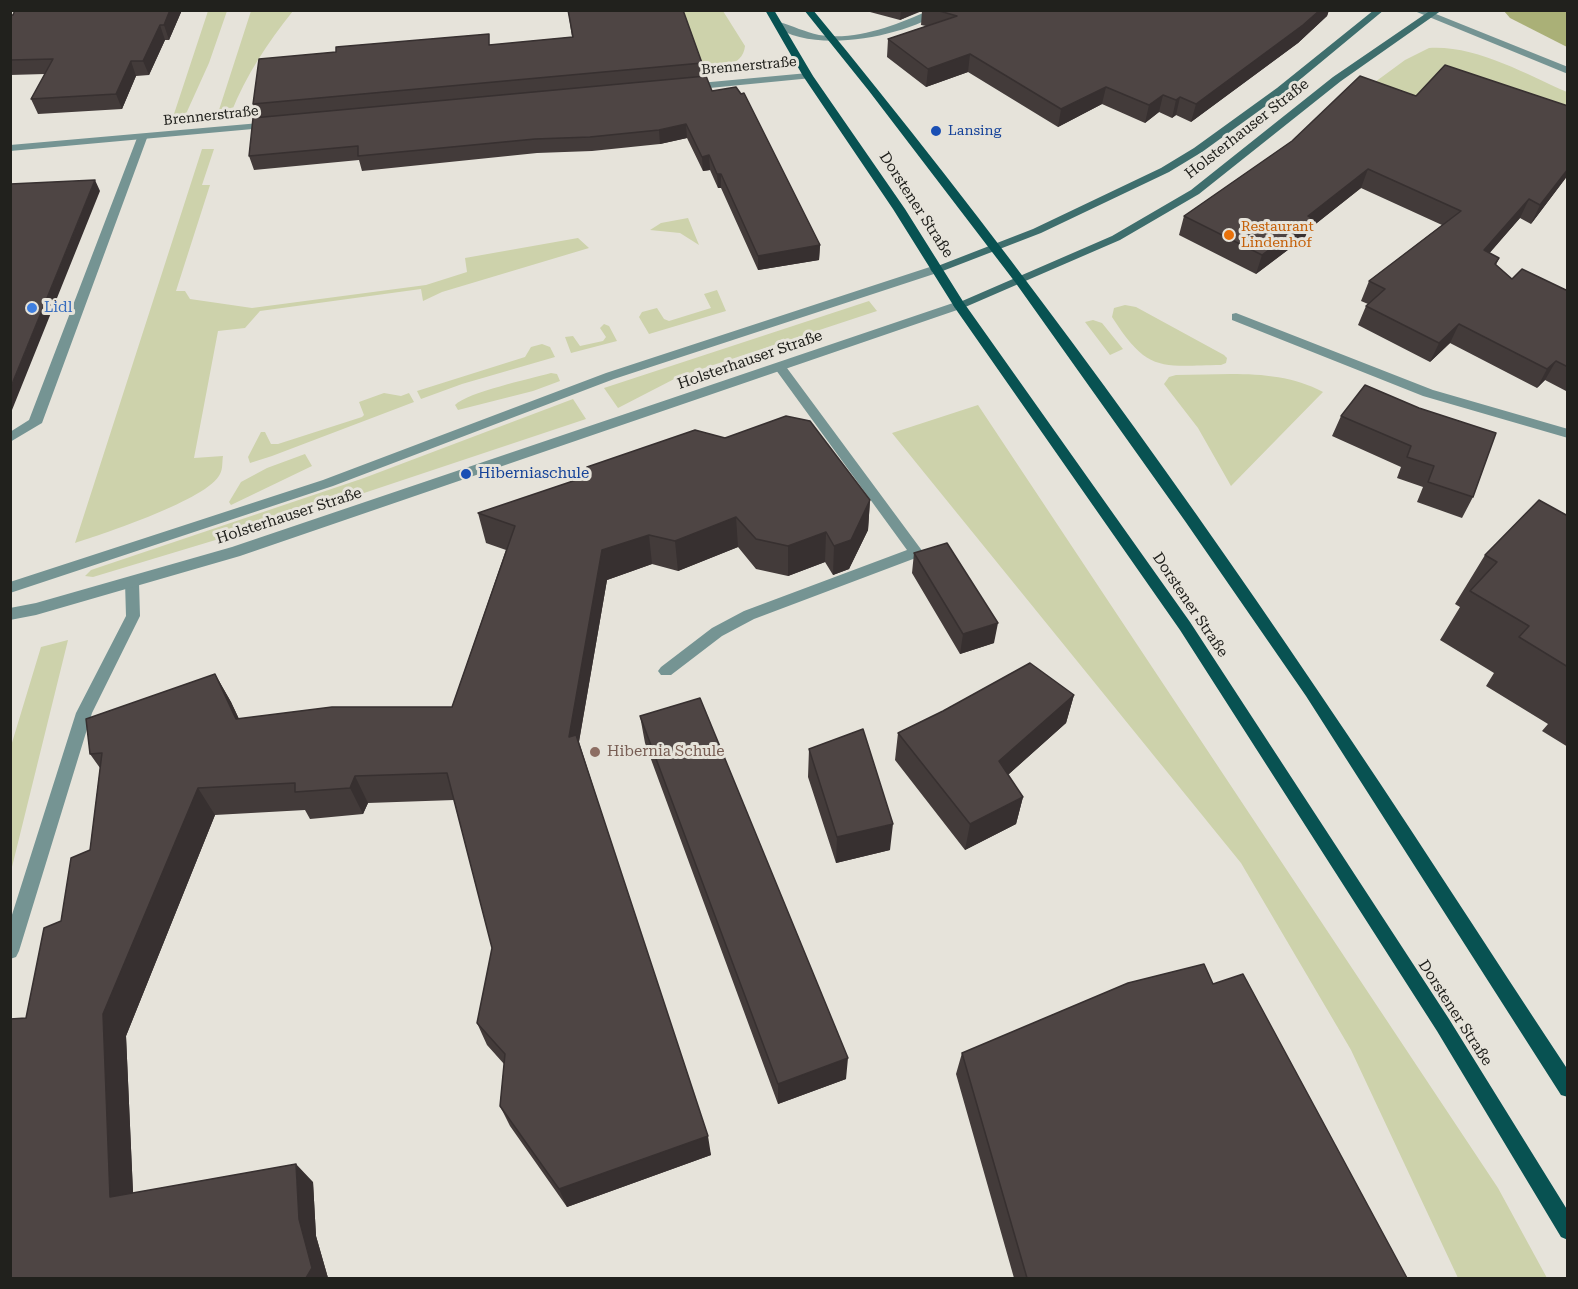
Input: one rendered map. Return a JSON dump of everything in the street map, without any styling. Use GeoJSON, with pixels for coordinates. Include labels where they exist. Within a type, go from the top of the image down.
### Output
{"type":"FeatureCollection","features":[{"type":"Feature","properties":{"kind":"main road","name":"Dorstener Straße"},"geometry":{"type":"LineString","coordinates":[[769,10],[808,76],[899,209],[959,305],[1185,626],[1443,1025],[1568,1230]]}},
{"type":"Feature","properties":{"kind":"main road"},"geometry":{"type":"LineString","coordinates":[[808,10],[873,89],[1019,279],[1190,517],[1311,692],[1568,1088]]}},
{"type":"Feature","properties":{"kind":"main road","name":"Holsterhauser Straße"},"geometry":{"type":"LineString","coordinates":[[936,269],[995,248],[1067,218],[1165,170],[1198,150],[1281,90],[1380,10]]}},
{"type":"Feature","properties":{"kind":"main road","name":"Holsterhauser Straße"},"geometry":{"type":"LineString","coordinates":[[959,305],[1116,238],[1195,192],[1337,79],[1435,13]]}},
{"type":"Feature","properties":{"kind":"street"},"geometry":{"type":"LineString","coordinates":[[779,25],[795,33],[831,40],[861,38],[886,32],[940,10]]}},
{"type":"Feature","properties":{"kind":"street"},"geometry":{"type":"LineString","coordinates":[[1416,10],[1435,13],[1568,71]]}},
{"type":"Feature","properties":{"kind":"street","name":"Brennerstraße"},"geometry":{"type":"LineString","coordinates":[[681,87],[808,76]]}},
{"type":"Feature","properties":{"kind":"street","name":"Brennerstraße"},"geometry":{"type":"LineString","coordinates":[[10,148],[281,124]]}},
{"type":"Feature","properties":{"kind":"street"},"geometry":{"type":"LineString","coordinates":[[10,438],[34,423],[142,138]]}},
{"type":"Feature","properties":{"kind":"street","name":"Holsterhauser Straße"},"geometry":{"type":"LineString","coordinates":[[10,588],[308,489],[532,404],[655,361],[936,269]]}},
{"type":"Feature","properties":{"kind":"street","name":"Holsterhauser Straße"},"geometry":{"type":"LineString","coordinates":[[10,614],[36,609],[246,548],[959,305]]}},
{"type":"Feature","properties":{"kind":"street"},"geometry":{"type":"LineString","coordinates":[[1236,317],[1428,393],[1568,434]]}},
{"type":"Feature","properties":{"kind":"street"},"geometry":{"type":"LineString","coordinates":[[666,671],[717,632],[749,615],[916,552],[780,367]]}},
{"type":"Feature","properties":{"kind":"street"},"geometry":{"type":"LineString","coordinates":[[10,951],[84,713],[133,616],[132,582]]}},
{"type":"Feature","properties":{"kind":"green space"},"geometry":{"type":"Polygon","coordinates":[[[208,11],[227,11],[209,63],[185,116],[173,117],[208,11]]]}},
{"type":"Feature","properties":{"kind":"green space"},"geometry":{"type":"Polygon","coordinates":[[[251,11],[293,11],[258,59],[231,113],[218,113],[251,11]]]}},
{"type":"Feature","properties":{"kind":"green space"},"geometry":{"type":"Polygon","coordinates":[[[677,11],[723,11],[745,46],[739,59],[727,65],[699,69],[677,11]]]}},
{"type":"Feature","properties":{"kind":"green space"},"geometry":{"type":"Polygon","coordinates":[[[1504,11],[1567,11],[1567,47],[1510,18],[1504,11]]]}},
{"type":"Feature","properties":{"kind":"green space"},"geometry":{"type":"Polygon","coordinates":[[[1429,48],[1447,48],[1482,56],[1567,92],[1567,128],[1399,111],[1356,96],[1405,60],[1429,48]]]}},
{"type":"Feature","properties":{"kind":"green space"},"geometry":{"type":"Polygon","coordinates":[[[202,149],[214,149],[202,185],[210,185],[176,291],[185,291],[190,299],[252,308],[426,285],[467,272],[465,258],[578,238],[589,248],[442,292],[423,301],[421,289],[260,311],[245,328],[218,331],[194,458],[223,456],[220,474],[212,484],[177,504],[130,524],[75,543],[202,149]]]}},
{"type":"Feature","properties":{"kind":"green space"},"geometry":{"type":"Polygon","coordinates":[[[688,218],[699,245],[680,233],[650,230],[661,223],[688,218]]]}},
{"type":"Feature","properties":{"kind":"green space"},"geometry":{"type":"Polygon","coordinates":[[[717,290],[726,311],[649,334],[639,317],[642,312],[657,308],[664,319],[669,321],[711,308],[704,294],[717,290]]]}},
{"type":"Feature","properties":{"kind":"green space"},"geometry":{"type":"Polygon","coordinates":[[[869,301],[877,311],[680,376],[618,408],[604,388],[869,301]]]}},
{"type":"Feature","properties":{"kind":"green space"},"geometry":{"type":"Polygon","coordinates":[[[1125,305],[1136,307],[1224,355],[1227,358],[1226,363],[1221,365],[1169,365],[1146,357],[1112,317],[1114,308],[1125,305]]]}},
{"type":"Feature","properties":{"kind":"green space"},"geometry":{"type":"Polygon","coordinates":[[[1093,320],[1102,323],[1123,349],[1110,355],[1085,322],[1093,320]]]}},
{"type":"Feature","properties":{"kind":"green space"},"geometry":{"type":"Polygon","coordinates":[[[604,324],[609,326],[617,341],[571,353],[565,337],[573,336],[580,346],[603,341],[606,337],[600,328],[604,324]]]}},
{"type":"Feature","properties":{"kind":"green space"},"geometry":{"type":"Polygon","coordinates":[[[542,344],[550,347],[555,357],[462,384],[421,399],[417,391],[525,357],[531,347],[542,344]]]}},
{"type":"Feature","properties":{"kind":"green space"},"geometry":{"type":"Polygon","coordinates":[[[551,373],[557,374],[560,381],[533,391],[458,410],[455,405],[473,395],[551,373]]]}},
{"type":"Feature","properties":{"kind":"green space"},"geometry":{"type":"Polygon","coordinates":[[[1176,375],[1270,376],[1306,384],[1323,392],[1231,486],[1198,428],[1164,384],[1169,377],[1176,375]]]}},
{"type":"Feature","properties":{"kind":"green space"},"geometry":{"type":"Polygon","coordinates":[[[384,393],[401,396],[409,393],[414,402],[250,463],[248,457],[261,432],[265,432],[271,444],[278,444],[362,417],[364,415],[359,402],[384,393]]]}},
{"type":"Feature","properties":{"kind":"green space"},"geometry":{"type":"Polygon","coordinates":[[[573,399],[586,419],[295,516],[93,577],[85,576],[91,570],[364,478],[573,399]]]}},
{"type":"Feature","properties":{"kind":"green space"},"geometry":{"type":"Polygon","coordinates":[[[978,405],[1498,1188],[1547,1278],[1458,1278],[1351,1050],[1241,863],[892,433],[978,405]]]}},
{"type":"Feature","properties":{"kind":"green space"},"geometry":{"type":"Polygon","coordinates":[[[305,454],[312,466],[231,505],[229,502],[241,482],[267,468],[305,454]]]}},
{"type":"Feature","properties":{"kind":"green space"},"geometry":{"type":"Polygon","coordinates":[[[68,640],[11,871],[11,746],[41,647],[68,640]]]}},
{"type":"Feature","properties":{"kind":"building"},"geometry":{"type":"Polygon","coordinates":[[[15,10],[170,10],[164,25],[160,25],[143,61],[131,61],[116,94],[31,99],[53,59],[10,60],[10,15],[13,15],[15,10]]]}},
{"type":"Feature","properties":{"kind":"building"},"geometry":{"type":"Polygon","coordinates":[[[568,10],[683,10],[702,63],[253,104],[259,59],[336,52],[336,47],[489,34],[489,45],[573,37],[568,10]]]}},
{"type":"Feature","properties":{"kind":"building"},"geometry":{"type":"Polygon","coordinates":[[[936,10],[1320,10],[1196,104],[1180,97],[1176,100],[1163,95],[1149,105],[1106,87],[1061,109],[970,54],[928,69],[888,39],[957,16],[936,10]]]}},
{"type":"Feature","properties":{"kind":"building"},"geometry":{"type":"Polygon","coordinates":[[[1445,65],[1568,106],[1568,169],[1540,205],[1529,199],[1484,250],[1499,258],[1495,264],[1512,279],[1522,269],[1568,291],[1568,367],[1556,361],[1547,369],[1459,324],[1439,343],[1366,306],[1385,289],[1369,281],[1461,211],[1368,169],[1308,216],[1312,218],[1262,255],[1184,216],[1292,141],[1360,76],[1416,96],[1445,65]]]}},
{"type":"Feature","properties":{"kind":"building"},"geometry":{"type":"Polygon","coordinates":[[[706,76],[712,91],[736,87],[741,94],[744,93],[820,245],[758,256],[721,174],[717,174],[709,155],[702,157],[686,124],[659,130],[590,137],[535,139],[358,156],[358,146],[249,156],[253,118],[706,76]]]}},
{"type":"Feature","properties":{"kind":"building","name":"Lidl"},"geometry":{"type":"Polygon","coordinates":[[[95,180],[10,389],[10,184],[95,180]]]}},
{"type":"Feature","properties":{"kind":"building"},"geometry":{"type":"Polygon","coordinates":[[[1365,385],[1419,408],[1496,433],[1473,497],[1428,482],[1434,466],[1407,457],[1411,446],[1341,416],[1365,385]]]}},
{"type":"Feature","properties":{"kind":"building"},"geometry":{"type":"Polygon","coordinates":[[[786,416],[810,421],[870,500],[851,540],[834,546],[826,532],[788,546],[756,539],[736,517],[675,541],[649,535],[602,550],[569,737],[576,735],[708,1136],[559,1189],[500,1106],[505,1054],[477,1023],[492,948],[447,773],[355,776],[350,788],[295,792],[295,783],[198,788],[103,1014],[110,1197],[296,1164],[299,1219],[312,1268],[306,1278],[10,1278],[10,1019],[26,1018],[44,928],[61,921],[71,858],[90,850],[102,753],[90,754],[86,719],[215,674],[236,719],[332,707],[452,707],[515,526],[478,513],[579,479],[587,467],[695,430],[725,438],[786,416]]]}},
{"type":"Feature","properties":{"kind":"building"},"geometry":{"type":"Polygon","coordinates":[[[1539,500],[1568,516],[1568,667],[1519,637],[1529,626],[1470,591],[1497,562],[1485,555],[1539,500]]]}},
{"type":"Feature","properties":{"kind":"building"},"geometry":{"type":"Polygon","coordinates":[[[947,543],[998,623],[963,634],[914,553],[947,543]]]}},
{"type":"Feature","properties":{"kind":"building"},"geometry":{"type":"Polygon","coordinates":[[[1030,663],[1074,695],[999,761],[1023,797],[970,824],[898,733],[1030,663]]]}},
{"type":"Feature","properties":{"kind":"building"},"geometry":{"type":"Polygon","coordinates":[[[700,698],[848,1058],[778,1084],[640,716],[700,698]]]}},
{"type":"Feature","properties":{"kind":"building"},"geometry":{"type":"Polygon","coordinates":[[[863,729],[893,824],[837,837],[809,749],[863,729]]]}},
{"type":"Feature","properties":{"kind":"building"},"geometry":{"type":"Polygon","coordinates":[[[1204,964],[1213,984],[1243,974],[1407,1278],[1027,1278],[962,1053],[1128,983],[1204,964]]]}},
{"type":"Feature","properties":{"kind":"place","name":"Lansing"},"geometry":{"type":"Point","coordinates":[936,131]}},
{"type":"Feature","properties":{"kind":"place","name":"Restaurant Lindenhof"},"geometry":{"type":"Point","coordinates":[1229,235]}},
{"type":"Feature","properties":{"kind":"place","name":"Lidl"},"geometry":{"type":"Point","coordinates":[32,308]}},
{"type":"Feature","properties":{"kind":"place","name":"Hiberniaschule"},"geometry":{"type":"Point","coordinates":[466,474]}},
{"type":"Feature","properties":{"kind":"place","name":"Hibernia Schule"},"geometry":{"type":"Point","coordinates":[595,752]}}]}
